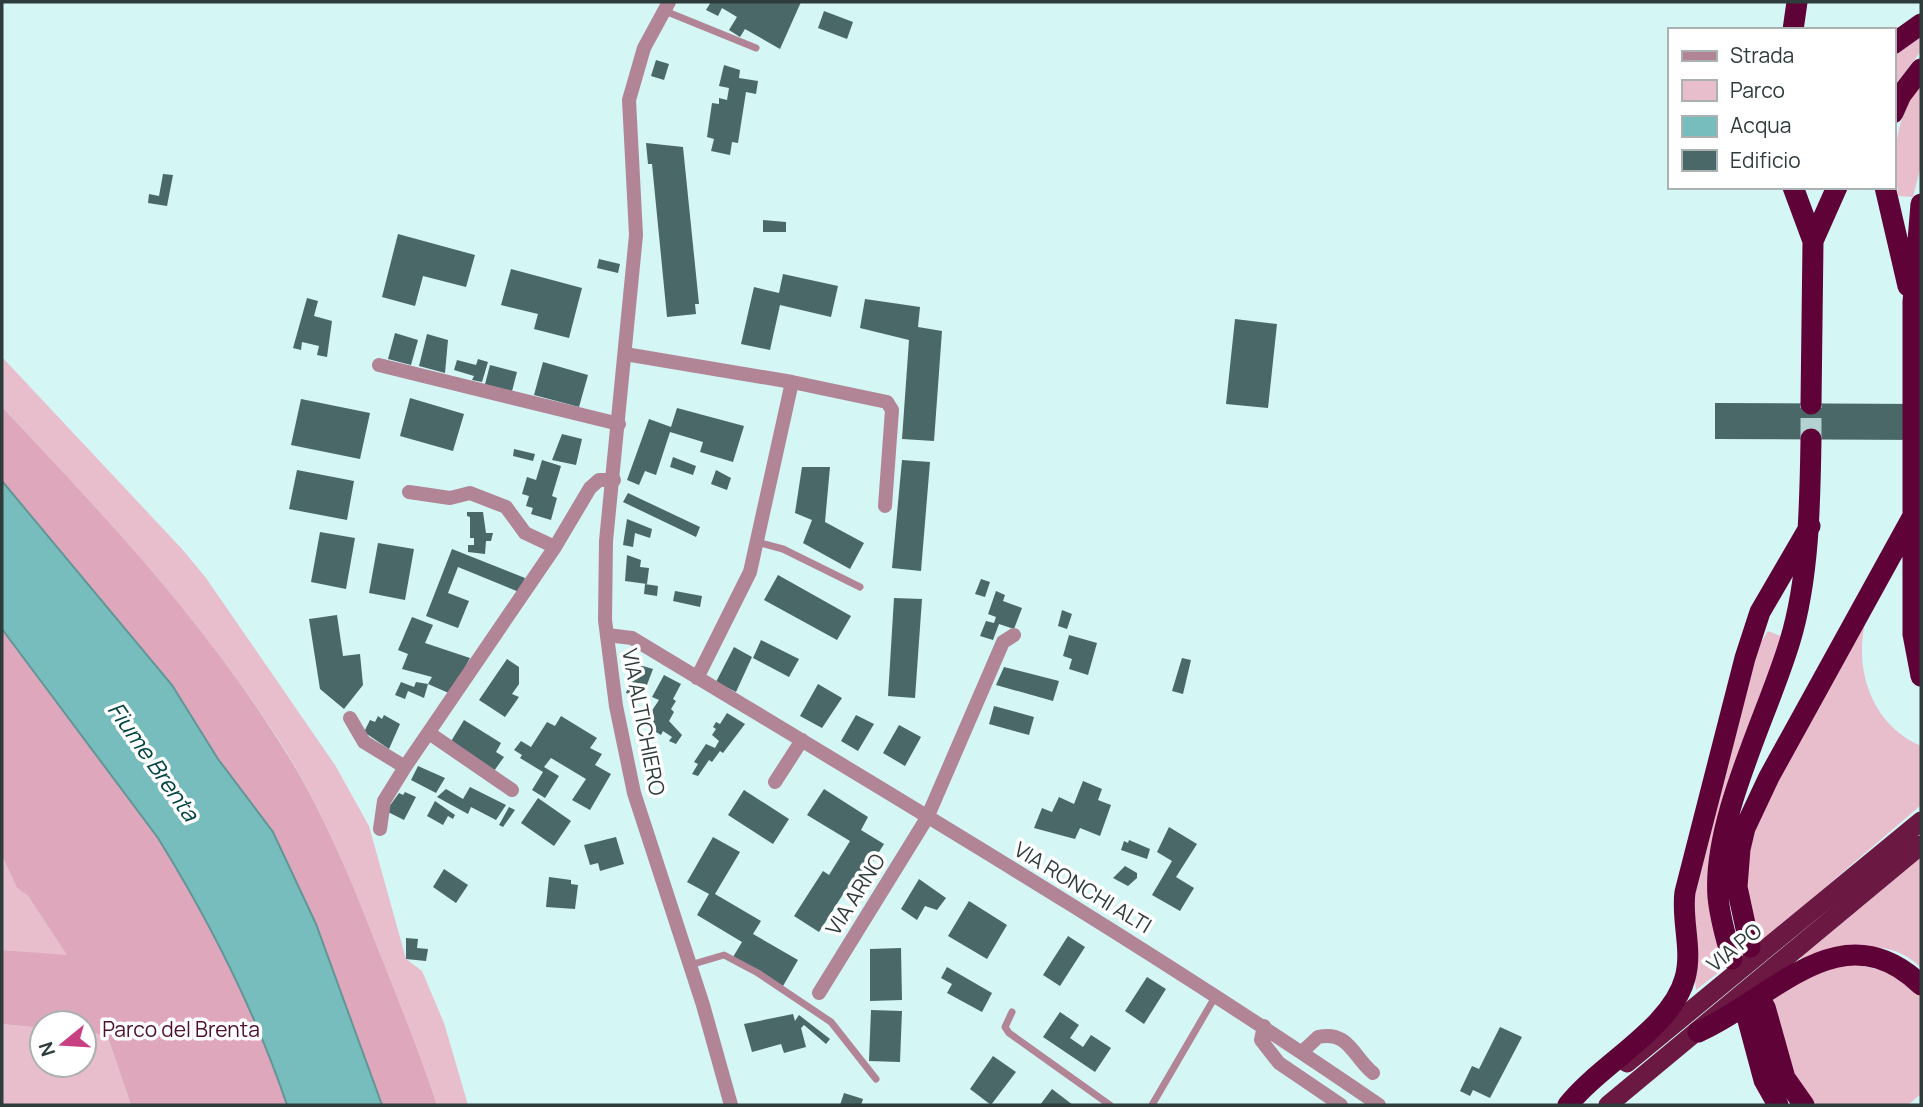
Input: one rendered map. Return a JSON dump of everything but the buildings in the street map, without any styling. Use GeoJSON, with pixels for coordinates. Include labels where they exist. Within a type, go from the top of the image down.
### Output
{"type":"FeatureCollection","features":[{"type":"Feature","properties":{"kind":"highway"},"geometry":{"type":"LineString","coordinates":[[1793,28],[1797,2]]}},
{"type":"Feature","properties":{"kind":"highway"},"geometry":{"type":"LineString","coordinates":[[1895,43],[1921,24]]}},
{"type":"Feature","properties":{"kind":"highway"},"geometry":{"type":"LineString","coordinates":[[1895,108],[1901,95],[1921,69]]}},
{"type":"Feature","properties":{"kind":"highway"},"geometry":{"type":"LineString","coordinates":[[1794,189],[1814,241]]}},
{"type":"Feature","properties":{"kind":"highway"},"geometry":{"type":"LineString","coordinates":[[1811,404],[1814,241],[1836,189]]}},
{"type":"Feature","properties":{"kind":"highway"},"geometry":{"type":"LineString","coordinates":[[1885,189],[1898,251],[1913,302]]}},
{"type":"Feature","properties":{"kind":"highway"},"geometry":{"type":"LineString","coordinates":[[1921,204],[1913,302],[1914,514],[1917,556],[1913,649],[1921,676]]}},
{"type":"Feature","properties":{"kind":"highway"},"geometry":{"type":"LineString","coordinates":[[1732,959],[1718,896],[1721,850],[1731,810],[1791,638],[1810,526],[1811,439]]}},
{"type":"Feature","properties":{"kind":"highway"},"geometry":{"type":"LineString","coordinates":[[1750,947],[1737,887],[1740,849],[1745,828],[1769,777],[1914,514]]}},
{"type":"Feature","properties":{"kind":"highway"},"geometry":{"type":"LineString","coordinates":[[1568,1105],[1584,1085],[1659,1020],[1676,1001],[1685,978],[1688,956],[1682,912],[1685,892],[1745,658],[1760,612],[1810,526]]}},
{"type":"Feature","properties":{"kind":"highway","name":"VIA PO"},"geometry":{"type":"LineString","coordinates":[[1574,1105],[1921,821]]}},
{"type":"Feature","properties":{"kind":"highway","name":"VIA PO"},"geometry":{"type":"LineString","coordinates":[[1608,1105],[1921,845]]}},
{"type":"Feature","properties":{"kind":"highway"},"geometry":{"type":"LineString","coordinates":[[1698,1032],[1794,973],[1849,954],[1882,958],[1908,972],[1921,985]]}},
{"type":"Feature","properties":{"kind":"highway"},"geometry":{"type":"LineString","coordinates":[[1778,1105],[1764,1080],[1755,1010],[1784,1078],[1804,1105]]}},
{"type":"Feature","properties":{"kind":"street","name":"VIA ALTICHIERO"},"geometry":{"type":"LineString","coordinates":[[666,6],[644,48],[629,100],[636,235],[606,541],[607,635],[619,727],[631,782],[731,1105]]}},
{"type":"Feature","properties":{"kind":"street"},"geometry":{"type":"LineString","coordinates":[[625,354],[792,382],[887,402],[892,410],[885,506]]}},
{"type":"Feature","properties":{"kind":"street"},"geometry":{"type":"LineString","coordinates":[[379,365],[619,424]]}},
{"type":"Feature","properties":{"kind":"street"},"geometry":{"type":"LineString","coordinates":[[697,678],[743,589],[757,541],[792,382]]}},
{"type":"Feature","properties":{"kind":"street"},"geometry":{"type":"LineString","coordinates":[[380,829],[384,801],[555,547],[590,488],[599,480],[614,480]]}},
{"type":"Feature","properties":{"kind":"street"},"geometry":{"type":"LineString","coordinates":[[409,492],[450,498],[470,493],[506,507],[525,533],[555,547]]}},
{"type":"Feature","properties":{"kind":"street","name":"VIA RONCHI ALTI"},"geometry":{"type":"LineString","coordinates":[[607,635],[632,638],[802,740],[1074,912],[1216,994],[1379,1105]]}},
{"type":"Feature","properties":{"kind":"street"},"geometry":{"type":"LineString","coordinates":[[927,818],[1003,642],[1014,635]]}},
{"type":"Feature","properties":{"kind":"street"},"geometry":{"type":"LineString","coordinates":[[350,718],[364,742],[405,767]]}},
{"type":"Feature","properties":{"kind":"street"},"geometry":{"type":"LineString","coordinates":[[429,733],[512,790]]}},
{"type":"Feature","properties":{"kind":"street"},"geometry":{"type":"LineString","coordinates":[[775,782],[802,740]]}},
{"type":"Feature","properties":{"kind":"street","name":"VIA ARNO"},"geometry":{"type":"LineString","coordinates":[[819,993],[927,818]]}},
{"type":"Feature","properties":{"kind":"street"},"geometry":{"type":"LineString","coordinates":[[1264,1026],[1261,1040],[1279,1063],[1340,1105]]}},
{"type":"Feature","properties":{"kind":"street"},"geometry":{"type":"LineString","coordinates":[[1302,1052],[1318,1037],[1339,1036],[1350,1044],[1362,1064],[1373,1073]]}},
{"type":"Feature","properties":{"kind":"lane"},"geometry":{"type":"LineString","coordinates":[[666,6],[756,48]]}},
{"type":"Feature","properties":{"kind":"lane"},"geometry":{"type":"LineString","coordinates":[[757,541],[783,549],[860,587]]}},
{"type":"Feature","properties":{"kind":"lane"},"geometry":{"type":"LineString","coordinates":[[689,965],[724,955],[758,973],[831,1022],[876,1079]]}},
{"type":"Feature","properties":{"kind":"lane"},"geometry":{"type":"LineString","coordinates":[[1152,1105],[1216,994]]}},
{"type":"Feature","properties":{"kind":"lane"},"geometry":{"type":"LineString","coordinates":[[1012,1012],[1005,1027],[1009,1033],[1110,1105]]}},
{"type":"Feature","properties":{"kind":"green space"},"geometry":{"type":"Polygon","coordinates":[[[1921,33],[1921,51],[1895,85],[1895,52],[1921,33]]]}},
{"type":"Feature","properties":{"kind":"green space"},"geometry":{"type":"Polygon","coordinates":[[[1921,79],[1921,165],[1913,197],[1898,196],[1898,135],[1906,109],[1921,79]]]}},
{"type":"Feature","properties":{"kind":"green space"},"geometry":{"type":"Polygon","coordinates":[[[2,357],[206,578],[335,765],[369,826],[406,959],[422,971],[444,1023],[468,1105],[437,1105],[350,878],[312,797],[282,745],[219,655],[150,569],[2,407],[2,357]]]}},
{"type":"Feature","properties":{"kind":"green space"},"geometry":{"type":"Polygon","coordinates":[[[2,407],[150,569],[219,655],[282,746],[312,797],[350,878],[437,1105],[382,1105],[316,924],[273,832],[218,759],[172,685],[2,481],[2,407]]]}},
{"type":"Feature","properties":{"kind":"green space"},"geometry":{"type":"Polygon","coordinates":[[[1866,619],[1862,657],[1870,693],[1889,724],[1904,737],[1921,746],[1921,805],[1757,946],[1747,903],[1748,859],[1759,815],[1866,619]]]}},
{"type":"Feature","properties":{"kind":"green space","name":"Parco del Brenta"},"geometry":{"type":"Polygon","coordinates":[[[2,629],[158,838],[213,935],[246,1001],[287,1105],[131,1105],[107,1035],[98,1034],[98,1009],[28,1009],[28,1027],[2,1024],[2,950],[67,955],[28,896],[17,888],[2,856],[2,629]]]}},
{"type":"Feature","properties":{"kind":"green space"},"geometry":{"type":"Polygon","coordinates":[[[1768,631],[1783,637],[1717,821],[1713,840],[1711,896],[1723,969],[1696,990],[1688,913],[1748,663],[1768,631]]]}},
{"type":"Feature","properties":{"kind":"green space"},"geometry":{"type":"Polygon","coordinates":[[[2,856],[17,888],[28,896],[68,956],[2,950],[2,856]]]}},
{"type":"Feature","properties":{"kind":"green space"},"geometry":{"type":"Polygon","coordinates":[[[1921,857],[1921,968],[1908,957],[1880,948],[1849,949],[1803,960],[1800,957],[1921,857]]]}},
{"type":"Feature","properties":{"kind":"green space"},"geometry":{"type":"Polygon","coordinates":[[[1850,963],[1894,973],[1921,993],[1921,1094],[1908,1105],[1816,1105],[1799,1089],[1769,998],[1825,969],[1850,963]]]}},
{"type":"Feature","properties":{"kind":"green space"},"geometry":{"type":"Polygon","coordinates":[[[2,1024],[28,1027],[28,1079],[98,1079],[98,1034],[107,1035],[131,1105],[2,1105],[2,1024]]]}},
{"type":"Feature","properties":{"kind":"water","name":"Fiume Brenta"},"geometry":{"type":"Polygon","coordinates":[[[2,481],[172,685],[218,759],[273,832],[316,924],[382,1105],[287,1105],[246,1001],[213,935],[158,838],[2,629],[2,481]]]}},
{"type":"Feature","properties":{"kind":"tunnel"},"geometry":{"type":"LineString","coordinates":[[1811,404],[1811,439]]}}]}
